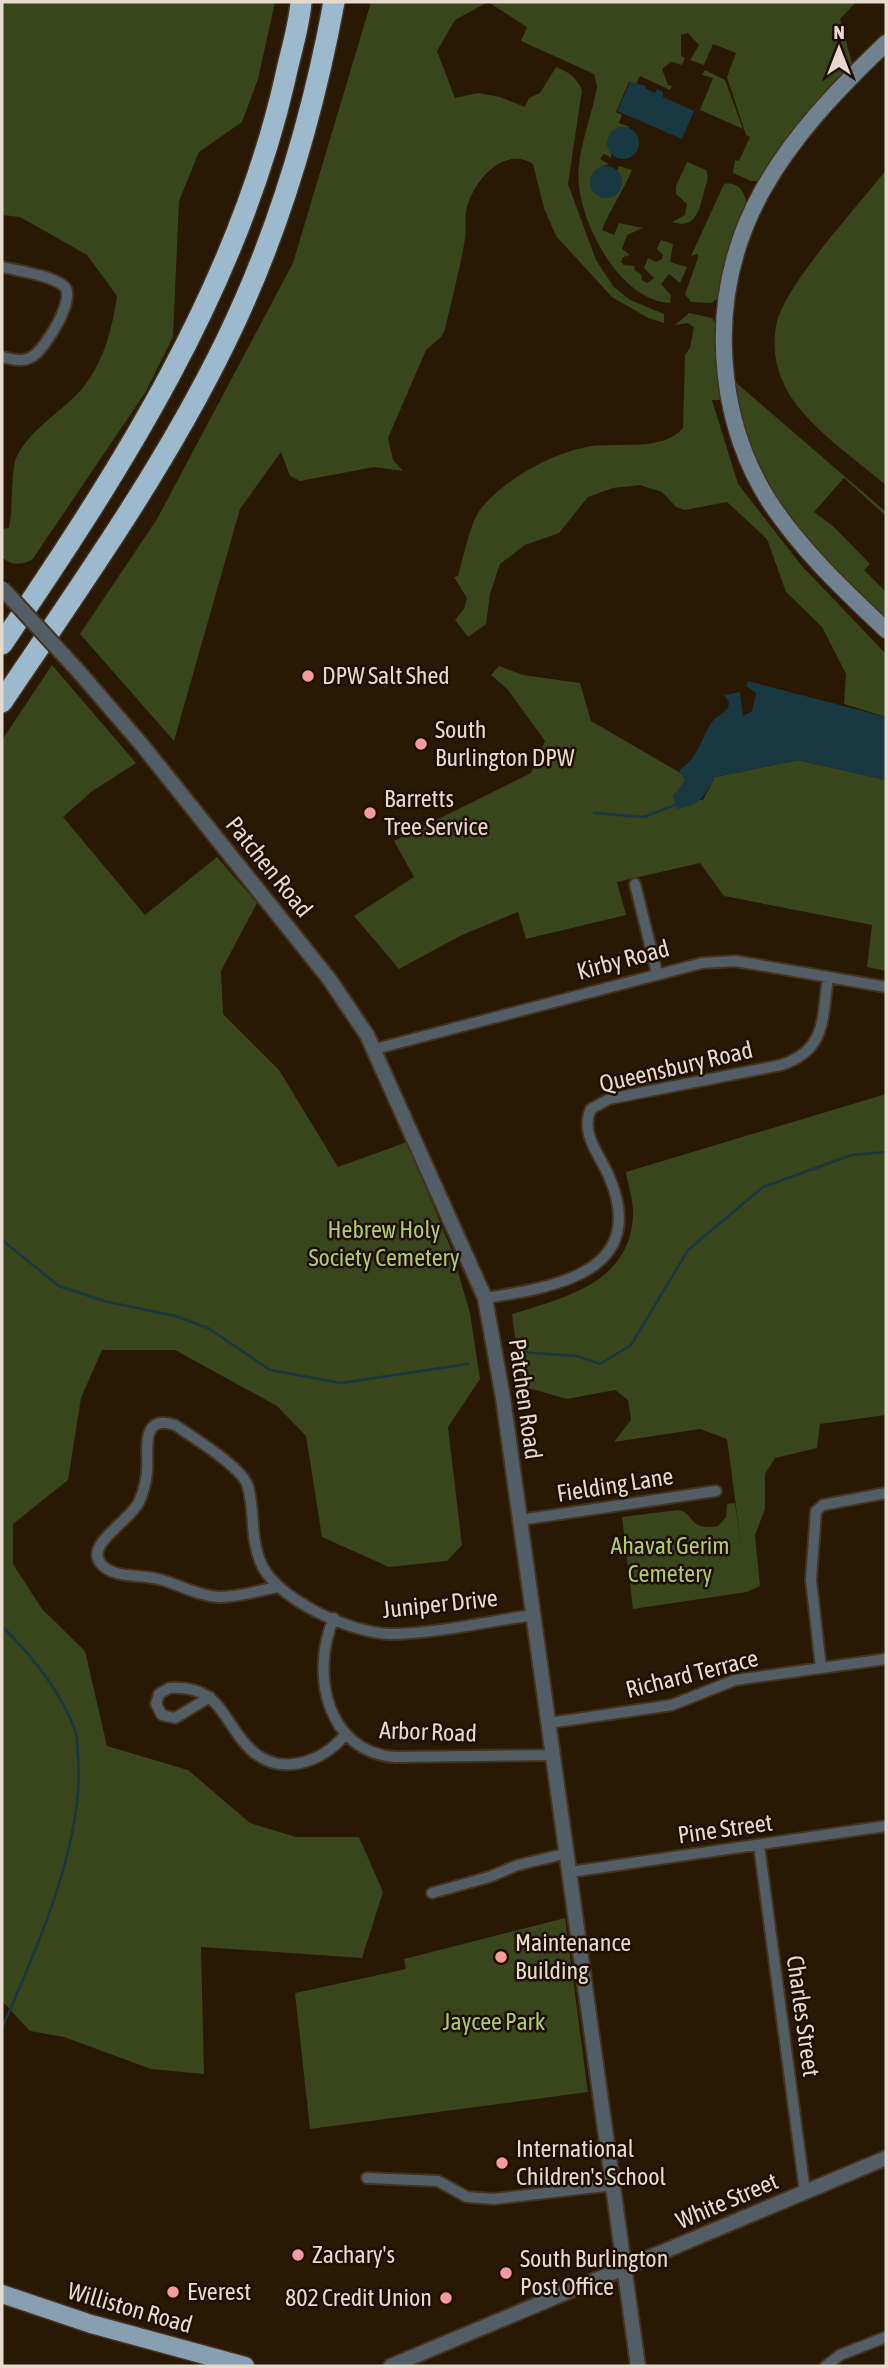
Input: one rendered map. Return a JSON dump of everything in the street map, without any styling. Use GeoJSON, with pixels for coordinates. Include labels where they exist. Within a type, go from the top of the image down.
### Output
{"type":"FeatureCollection","features":[{"type":"Feature","properties":{"kind":"highway"},"geometry":{"type":"LineString","coordinates":[[2,644],[113,477],[202,314],[237,233],[271,133],[302,2]]}},
{"type":"Feature","properties":{"kind":"highway"},"geometry":{"type":"LineString","coordinates":[[2,702],[154,471],[225,344],[268,246],[297,162],[334,2]]}},
{"type":"Feature","properties":{"kind":"main road"},"geometry":{"type":"LineString","coordinates":[[886,43],[796,137],[760,191],[741,236],[731,272],[723,336],[732,413],[745,454],[758,482],[803,547],[886,630]]}},
{"type":"Feature","properties":{"kind":"main road","name":"Williston Road"},"geometry":{"type":"LineString","coordinates":[[2,2294],[79,2320],[245,2366]]}},
{"type":"Feature","properties":{"kind":"street"},"geometry":{"type":"LineString","coordinates":[[2,267],[62,285],[67,290],[68,299],[65,309],[36,355],[23,360],[2,357]]}},
{"type":"Feature","properties":{"kind":"street","name":"Patchen Road"},"geometry":{"type":"LineString","coordinates":[[2,588],[150,755],[330,979],[375,1049],[485,1298],[534,1615],[638,2366]]}},
{"type":"Feature","properties":{"kind":"street"},"geometry":{"type":"LineString","coordinates":[[635,884],[657,973]]}},
{"type":"Feature","properties":{"kind":"street","name":"Kirby Road"},"geometry":{"type":"LineString","coordinates":[[375,1049],[702,963],[736,961],[886,987]]}},
{"type":"Feature","properties":{"kind":"street","name":"Queensbury Road"},"geometry":{"type":"LineString","coordinates":[[485,1298],[537,1289],[571,1279],[594,1266],[612,1248],[619,1230],[619,1206],[586,1129],[591,1109],[609,1099],[756,1070],[803,1056],[819,1035],[828,977]]}},
{"type":"Feature","properties":{"kind":"street"},"geometry":{"type":"LineString","coordinates":[[165,1423],[175,1425],[245,1479],[256,1550],[264,1570],[277,1587],[212,1596],[157,1579],[113,1572],[101,1564],[97,1557],[98,1546],[132,1513],[142,1495],[148,1468],[146,1439],[154,1427],[165,1423]]}},
{"type":"Feature","properties":{"kind":"street","name":"Fielding Lane"},"geometry":{"type":"LineString","coordinates":[[520,1520],[716,1491]]}},
{"type":"Feature","properties":{"kind":"street"},"geometry":{"type":"LineString","coordinates":[[821,1668],[811,1580],[816,1511],[822,1505],[886,1493]]}},
{"type":"Feature","properties":{"kind":"street","name":"Juniper Drive"},"geometry":{"type":"LineString","coordinates":[[277,1587],[334,1618],[370,1631],[390,1634],[534,1615]]}},
{"type":"Feature","properties":{"kind":"street","name":"Arbor Road"},"geometry":{"type":"LineString","coordinates":[[334,1618],[324,1648],[325,1676],[333,1714],[345,1735],[364,1750],[384,1756],[554,1755]]}},
{"type":"Feature","properties":{"kind":"street","name":"Richard Terrace"},"geometry":{"type":"LineString","coordinates":[[549,1723],[672,1705],[736,1680],[886,1659]]}},
{"type":"Feature","properties":{"kind":"street"},"geometry":{"type":"LineString","coordinates":[[210,1697],[174,1718],[162,1715],[156,1704],[159,1695],[169,1688],[191,1689],[210,1697],[225,1712],[249,1748],[274,1762],[293,1765],[320,1758],[345,1735]]}},
{"type":"Feature","properties":{"kind":"street","name":"Pine Street"},"geometry":{"type":"LineString","coordinates":[[570,1872],[886,1826]]}},
{"type":"Feature","properties":{"kind":"street","name":"Charles Street"},"geometry":{"type":"LineString","coordinates":[[759,1845],[805,2192]]}},
{"type":"Feature","properties":{"kind":"street"},"geometry":{"type":"LineString","coordinates":[[432,1893],[489,1877],[518,1865],[568,1853]]}},
{"type":"Feature","properties":{"kind":"street","name":"White Street"},"geometry":{"type":"LineString","coordinates":[[391,2366],[886,2158]]}},
{"type":"Feature","properties":{"kind":"street"},"geometry":{"type":"LineString","coordinates":[[367,2178],[438,2181],[467,2197],[494,2199],[613,2185]]}},
{"type":"Feature","properties":{"kind":"street"},"geometry":{"type":"LineString","coordinates":[[826,2366],[840,2355],[886,2337]]}},
{"type":"Feature","properties":{"kind":"green space"},"geometry":{"type":"Polygon","coordinates":[[[2,2],[275,2],[258,79],[242,122],[199,152],[179,201],[173,337],[145,393],[32,560],[16,564],[2,557],[2,529],[9,528],[16,458],[37,430],[80,391],[95,370],[109,334],[117,296],[87,255],[20,217],[2,215],[2,2]]]}},
{"type":"Feature","properties":{"kind":"green space"},"geometry":{"type":"Polygon","coordinates":[[[371,2],[488,2],[455,20],[437,51],[455,98],[478,93],[500,97],[525,107],[529,98],[540,93],[556,67],[575,78],[582,90],[568,184],[596,260],[613,286],[630,300],[664,314],[664,323],[648,318],[612,297],[556,236],[544,208],[533,164],[512,159],[492,168],[477,186],[467,207],[466,235],[445,329],[442,336],[426,350],[388,438],[393,460],[403,471],[374,467],[300,481],[290,476],[281,452],[240,509],[174,741],[80,634],[157,519],[293,263],[371,2]]]}},
{"type":"Feature","properties":{"kind":"green space"},"geometry":{"type":"Polygon","coordinates":[[[488,2],[856,2],[840,19],[852,63],[785,144],[759,181],[751,181],[733,173],[735,160],[739,161],[750,137],[746,135],[727,77],[736,53],[713,44],[704,65],[690,60],[699,45],[688,33],[681,35],[681,56],[685,58],[682,65],[671,62],[662,69],[668,85],[672,86],[670,90],[640,76],[636,84],[629,82],[616,112],[622,115],[619,123],[630,127],[611,132],[611,158],[604,154],[600,159],[609,164],[599,168],[620,175],[617,171],[619,166],[632,170],[602,230],[614,235],[619,223],[643,228],[627,235],[622,249],[630,255],[623,257],[621,262],[635,266],[634,270],[641,274],[642,280],[647,283],[654,278],[644,268],[648,258],[656,262],[662,259],[663,255],[657,249],[661,240],[673,244],[670,262],[687,267],[680,283],[669,274],[661,284],[671,295],[670,303],[653,299],[636,290],[621,277],[597,242],[582,204],[579,162],[595,98],[597,86],[594,74],[521,41],[527,27],[488,2]]]}},
{"type":"Feature","properties":{"kind":"green space"},"geometry":{"type":"Polygon","coordinates":[[[705,70],[725,80],[743,129],[700,110],[713,78],[702,75],[705,70]]]}},
{"type":"Feature","properties":{"kind":"green space"},"geometry":{"type":"Polygon","coordinates":[[[687,162],[706,170],[708,179],[695,217],[680,224],[672,222],[685,215],[687,204],[676,194],[676,186],[687,162]]]}},
{"type":"Feature","properties":{"kind":"green space"},"geometry":{"type":"Polygon","coordinates":[[[886,170],[886,485],[834,443],[798,407],[781,377],[775,341],[777,322],[794,286],[886,170]]]}},
{"type":"Feature","properties":{"kind":"green space"},"geometry":{"type":"Polygon","coordinates":[[[724,184],[733,184],[741,189],[746,206],[720,297],[711,303],[691,302],[685,294],[698,254],[691,256],[724,184]]]}},
{"type":"Feature","properties":{"kind":"green space"},"geometry":{"type":"Polygon","coordinates":[[[689,313],[712,318],[717,325],[723,400],[712,400],[738,484],[801,565],[886,654],[886,717],[844,704],[846,674],[822,627],[786,592],[767,539],[727,502],[685,510],[676,507],[662,492],[640,485],[613,488],[588,497],[559,533],[525,545],[500,564],[490,594],[486,624],[468,637],[455,620],[464,609],[467,598],[454,577],[458,576],[476,516],[489,499],[528,470],[557,456],[598,445],[638,445],[663,441],[683,428],[685,355],[690,348],[694,327],[688,323],[675,325],[689,313]]]}},
{"type":"Feature","properties":{"kind":"green space"},"geometry":{"type":"Polygon","coordinates":[[[733,380],[886,512],[886,516],[844,478],[814,512],[833,526],[870,564],[864,570],[886,592],[886,621],[808,540],[770,486],[755,455],[733,380]]]}},
{"type":"Feature","properties":{"kind":"green space","name":"Hebrew Holy Society Cemetery"},"geometry":{"type":"Polygon","coordinates":[[[52,665],[136,763],[91,792],[63,817],[145,915],[217,857],[257,903],[221,971],[223,1014],[279,1070],[338,1167],[407,1142],[452,1251],[470,1313],[480,1379],[448,1427],[462,1545],[447,1561],[389,1567],[322,1537],[306,1436],[277,1406],[175,1350],[102,1350],[81,1398],[68,1480],[13,1524],[13,1564],[42,1609],[85,1651],[107,1746],[188,1770],[250,1823],[296,1837],[359,1837],[383,1892],[362,1958],[201,1947],[204,2074],[151,2069],[64,2037],[30,2031],[2,2001],[2,740],[52,665]]]}},
{"type":"Feature","properties":{"kind":"green space"},"geometry":{"type":"Polygon","coordinates":[[[499,666],[523,675],[580,683],[591,721],[684,775],[685,782],[673,796],[703,800],[715,777],[798,760],[886,780],[886,971],[867,967],[872,925],[724,896],[700,863],[617,882],[626,915],[526,939],[518,912],[462,935],[399,969],[354,916],[414,877],[394,841],[531,773],[545,741],[508,690],[491,675],[499,666]]]}},
{"type":"Feature","properties":{"kind":"green space","name":"Ahavat Gerim Cemetery"},"geometry":{"type":"Polygon","coordinates":[[[886,1094],[886,1415],[820,1424],[817,1448],[775,1458],[765,1474],[765,1509],[755,1535],[760,1586],[747,1592],[633,1609],[622,1517],[678,1510],[701,1526],[718,1526],[726,1517],[727,1504],[735,1503],[742,1551],[727,1439],[700,1429],[614,1442],[631,1420],[628,1400],[615,1390],[567,1399],[521,1386],[512,1314],[573,1293],[608,1272],[620,1257],[629,1238],[633,1215],[626,1172],[886,1094]]]}},
{"type":"Feature","properties":{"kind":"green space","name":"Jaycee Park"},"geometry":{"type":"Polygon","coordinates":[[[565,1918],[588,2092],[310,2129],[295,1993],[406,1969],[404,1959],[565,1918]]]}},
{"type":"Feature","properties":{"kind":"water"},"geometry":{"type":"Polygon","coordinates":[[[630,82],[646,86],[646,89],[655,93],[657,89],[663,92],[663,97],[694,111],[682,139],[617,111],[630,82]]]}},
{"type":"Feature","properties":{"kind":"water"},"geometry":{"type":"Polygon","coordinates":[[[623,127],[634,132],[639,143],[634,154],[623,159],[612,154],[607,143],[612,132],[623,127]]]}},
{"type":"Feature","properties":{"kind":"water"},"geometry":{"type":"Polygon","coordinates":[[[606,166],[617,171],[622,182],[617,193],[606,198],[595,193],[590,182],[595,171],[606,166]]]}},
{"type":"Feature","properties":{"kind":"water"},"geometry":{"type":"Polygon","coordinates":[[[748,681],[886,717],[886,780],[798,760],[715,777],[700,799],[677,809],[673,796],[685,781],[679,770],[695,755],[713,721],[728,708],[729,702],[724,695],[740,692],[743,716],[752,711],[756,693],[746,686],[748,681]]]}},
{"type":"Feature","properties":{"kind":"waterway"},"geometry":{"type":"LineString","coordinates":[[594,813],[644,817],[675,805]]}},
{"type":"Feature","properties":{"kind":"waterway"},"geometry":{"type":"LineString","coordinates":[[519,1352],[577,1356],[600,1364],[631,1345],[688,1250],[763,1187],[852,1155],[886,1152]]}},
{"type":"Feature","properties":{"kind":"waterway"},"geometry":{"type":"LineString","coordinates":[[2,1240],[59,1286],[104,1301],[175,1316],[208,1328],[270,1370],[341,1383],[468,1364]]}},
{"type":"Feature","properties":{"kind":"waterway"},"geometry":{"type":"LineString","coordinates":[[2,1626],[44,1674],[62,1702],[77,1736],[78,1757],[78,1790],[66,1859],[43,1931],[2,2028]]}},
{"type":"Feature","properties":{"kind":"place","name":"DPW Salt Shed"},"geometry":{"type":"Point","coordinates":[308,676]}},
{"type":"Feature","properties":{"kind":"place","name":"South Burlington DPW"},"geometry":{"type":"Point","coordinates":[421,744]}},
{"type":"Feature","properties":{"kind":"place","name":"Barretts Tree Service"},"geometry":{"type":"Point","coordinates":[370,813]}},
{"type":"Feature","properties":{"kind":"place","name":"Maintenance Building"},"geometry":{"type":"Point","coordinates":[501,1957]}},
{"type":"Feature","properties":{"kind":"place","name":"International Children's School"},"geometry":{"type":"Point","coordinates":[502,2163]}},
{"type":"Feature","properties":{"kind":"place","name":"Zachary's"},"geometry":{"type":"Point","coordinates":[298,2255]}},
{"type":"Feature","properties":{"kind":"place","name":"South Burlington Post Office"},"geometry":{"type":"Point","coordinates":[506,2273]}},
{"type":"Feature","properties":{"kind":"place","name":"Everest"},"geometry":{"type":"Point","coordinates":[173,2292]}},
{"type":"Feature","properties":{"kind":"place","name":"802 Credit Union"},"geometry":{"type":"Point","coordinates":[446,2298]}}]}
